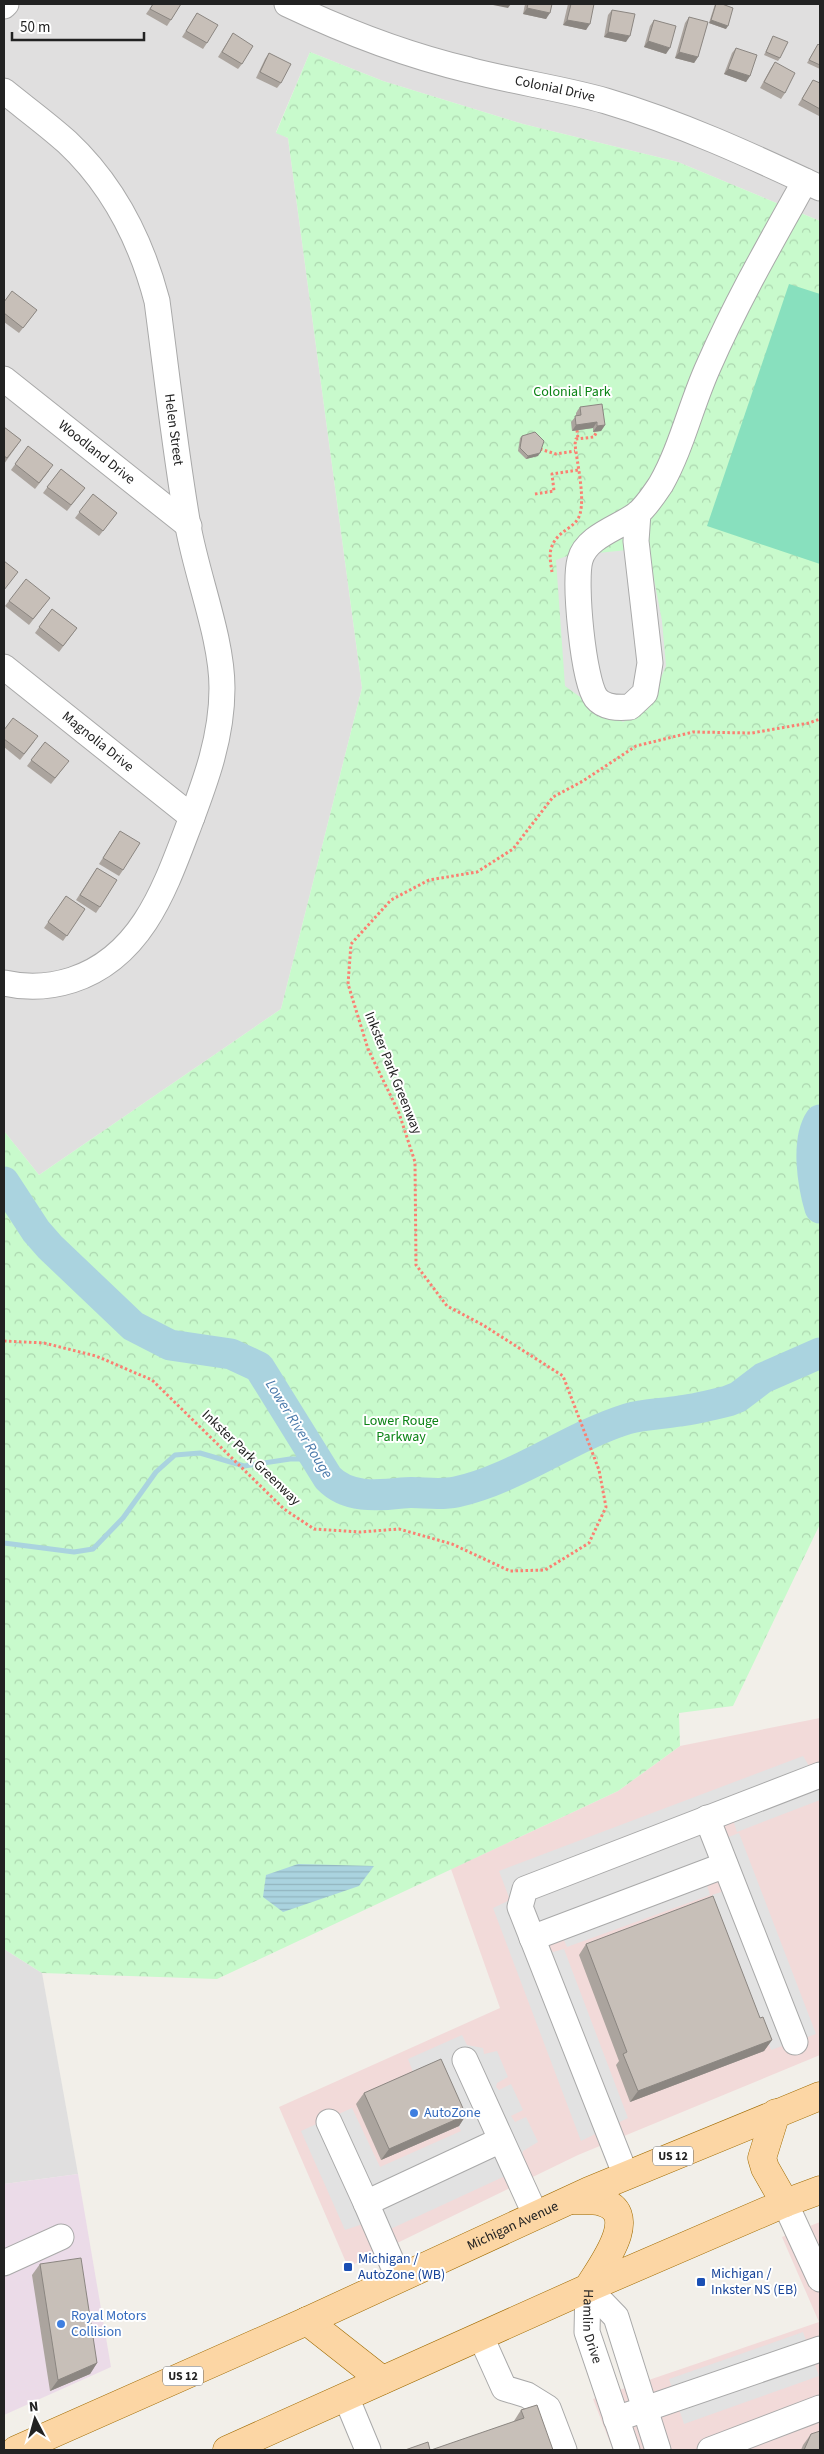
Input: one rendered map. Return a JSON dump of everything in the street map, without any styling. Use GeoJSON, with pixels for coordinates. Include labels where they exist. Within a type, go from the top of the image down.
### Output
{"type":"FeatureCollection","features":[{"type":"Feature","properties":{"kind":"main road","name":"Michigan Avenue"},"geometry":{"type":"LineString","coordinates":[[16,2450],[307,2321],[570,2200],[820,2096]]}},
{"type":"Feature","properties":{"kind":"main road"},"geometry":{"type":"LineString","coordinates":[[776,2113],[762,2158],[764,2168],[785,2203]]}},
{"type":"Feature","properties":{"kind":"main road"},"geometry":{"type":"LineString","coordinates":[[227,2450],[588,2288],[785,2203],[820,2190]]}},
{"type":"Feature","properties":{"kind":"main road"},"geometry":{"type":"LineString","coordinates":[[570,2200],[602,2201],[610,2206],[616,2214],[620,2228],[617,2240],[588,2288]]}},
{"type":"Feature","properties":{"kind":"main road"},"geometry":{"type":"LineString","coordinates":[[307,2321],[382,2380]]}},
{"type":"Feature","properties":{"kind":"street","name":"Colonial Drive"},"geometry":{"type":"LineString","coordinates":[[287,4],[374,42],[425,58],[604,101],[650,115],[730,146],[813,185]]}},
{"type":"Feature","properties":{"kind":"street","name":"Helen Street"},"geometry":{"type":"LineString","coordinates":[[4,92],[67,142],[94,172],[114,198],[134,232],[149,270],[157,301],[188,526],[218,650],[222,688],[221,719],[216,748],[192,817],[156,905],[133,939],[122,950],[94,971],[66,982],[33,986],[4,983]]}},
{"type":"Feature","properties":{"kind":"street"},"geometry":{"type":"LineString","coordinates":[[638,513],[636,541],[650,663],[645,693],[630,707],[614,709],[596,698],[586,673],[577,581],[580,558],[598,536],[638,513],[660,485],[677,447],[699,387],[732,312],[813,185]]}},
{"type":"Feature","properties":{"kind":"street","name":"Woodland Drive"},"geometry":{"type":"LineString","coordinates":[[4,379],[188,526]]}},
{"type":"Feature","properties":{"kind":"street","name":"Magnolia Drive"},"geometry":{"type":"LineString","coordinates":[[4,667],[192,817]]}},
{"type":"Feature","properties":{"kind":"street"},"geometry":{"type":"LineString","coordinates":[[626,2176],[520,1907],[524,1889],[820,1775]]}},
{"type":"Feature","properties":{"kind":"street"},"geometry":{"type":"LineString","coordinates":[[707,1818],[795,2042]]}},
{"type":"Feature","properties":{"kind":"street"},"geometry":{"type":"LineString","coordinates":[[532,1938],[725,1865]]}},
{"type":"Feature","properties":{"kind":"street"},"geometry":{"type":"LineString","coordinates":[[465,2060],[536,2216]]}},
{"type":"Feature","properties":{"kind":"street"},"geometry":{"type":"LineString","coordinates":[[329,2122],[399,2279]]}},
{"type":"Feature","properties":{"kind":"street"},"geometry":{"type":"LineString","coordinates":[[366,2203],[501,2140]]}},
{"type":"Feature","properties":{"kind":"street"},"geometry":{"type":"LineString","coordinates":[[785,2203],[819,2265]]}},
{"type":"Feature","properties":{"kind":"street"},"geometry":{"type":"LineString","coordinates":[[4,2263],[61,2237]]}},
{"type":"Feature","properties":{"kind":"street","name":"Hamlin Drive"},"geometry":{"type":"LineString","coordinates":[[588,2288],[616,2317],[658,2450]]}},
{"type":"Feature","properties":{"kind":"street","name":"Hamlin Drive"},"geometry":{"type":"LineString","coordinates":[[588,2288],[587,2332],[626,2450]]}},
{"type":"Feature","properties":{"kind":"street"},"geometry":{"type":"LineString","coordinates":[[481,2337],[504,2388],[527,2395],[548,2408],[564,2450]]}},
{"type":"Feature","properties":{"kind":"street"},"geometry":{"type":"LineString","coordinates":[[616,2419],[820,2349]]}},
{"type":"Feature","properties":{"kind":"street"},"geometry":{"type":"LineString","coordinates":[[346,2397],[368,2450]]}},
{"type":"Feature","properties":{"kind":"street"},"geometry":{"type":"LineString","coordinates":[[710,2450],[820,2408]]}},
{"type":"Feature","properties":{"kind":"path"},"geometry":{"type":"LineString","coordinates":[[552,572],[550,550],[557,536],[575,523],[580,515],[578,470],[575,451],[575,444],[578,438],[577,430]]}},
{"type":"Feature","properties":{"kind":"path"},"geometry":{"type":"LineString","coordinates":[[578,438],[594,437],[597,431]]}},
{"type":"Feature","properties":{"kind":"path"},"geometry":{"type":"LineString","coordinates":[[540,449],[556,454],[575,451]]}},
{"type":"Feature","properties":{"kind":"path"},"geometry":{"type":"LineString","coordinates":[[535,494],[554,491],[552,474],[578,470]]}},
{"type":"Feature","properties":{"kind":"path","name":"Inkster Park Greenway"},"geometry":{"type":"LineString","coordinates":[[4,1341],[44,1343],[96,1356],[152,1380],[284,1508],[314,1529],[360,1532],[399,1529],[452,1544],[510,1571],[545,1570],[589,1543],[606,1508],[599,1470],[563,1376],[483,1325],[447,1306],[416,1265],[415,1162],[399,1113],[368,1049],[348,984],[351,944],[391,900],[429,880],[477,872],[513,849],[553,797],[583,781],[636,746],[693,732],[752,733],[809,723],[820,719]]}},
{"type":"Feature","properties":{"kind":"shaded area"},"geometry":{"type":"Polygon","coordinates":[[[4,4],[820,4],[820,221],[678,162],[523,124],[383,81],[310,52],[276,132],[288,138],[362,688],[281,1009],[39,1175],[4,1131],[4,4]]]}},
{"type":"Feature","properties":{"kind":"shaded area"},"geometry":{"type":"Polygon","coordinates":[[[648,548],[662,621],[666,666],[647,710],[623,722],[591,705],[565,686],[556,560],[567,556],[648,548]]]}},
{"type":"Feature","properties":{"kind":"shaded area"},"geometry":{"type":"Polygon","coordinates":[[[820,1718],[820,2055],[578,2155],[348,2267],[279,2107],[500,2008],[451,1869],[618,1791],[680,1746],[820,1718]]]}},
{"type":"Feature","properties":{"kind":"shaded area"},"geometry":{"type":"Polygon","coordinates":[[[803,1756],[820,1784],[820,1800],[737,1832],[733,1820],[721,1826],[726,1838],[739,1833],[816,2034],[771,2050],[712,1895],[724,1891],[723,1881],[706,1882],[710,1895],[567,1947],[562,1936],[548,1943],[548,1947],[553,1952],[564,1949],[628,2118],[581,2141],[493,1908],[510,1900],[499,1871],[803,1756]]]}},
{"type":"Feature","properties":{"kind":"shaded area"},"geometry":{"type":"Polygon","coordinates":[[[4,1949],[42,1973],[78,2174],[4,2184],[4,1949]]]}},
{"type":"Feature","properties":{"kind":"shaded area"},"geometry":{"type":"Polygon","coordinates":[[[462,2035],[467,2045],[483,2048],[484,2054],[497,2051],[508,2077],[497,2083],[496,2087],[499,2090],[511,2084],[523,2110],[511,2116],[515,2122],[526,2117],[538,2142],[523,2151],[522,2155],[527,2166],[371,2238],[363,2224],[345,2230],[301,2131],[352,2108],[380,2167],[461,2131],[434,2069],[415,2077],[408,2059],[462,2035]]]}},
{"type":"Feature","properties":{"kind":"shaded area"},"geometry":{"type":"Polygon","coordinates":[[[78,2174],[111,2367],[4,2415],[4,2184],[78,2174]]]}},
{"type":"Feature","properties":{"kind":"shaded area"},"geometry":{"type":"Polygon","coordinates":[[[820,2222],[820,2450],[613,2450],[593,2399],[819,2322],[782,2237],[820,2222]]]}},
{"type":"Feature","properties":{"kind":"shaded area"},"geometry":{"type":"Polygon","coordinates":[[[803,2332],[819,2376],[684,2424],[669,2379],[803,2332]]]}},
{"type":"Feature","properties":{"kind":"green space","name":"Lower Rouge Parkway"},"geometry":{"type":"Polygon","coordinates":[[[310,52],[383,81],[523,124],[678,162],[820,221],[820,1524],[733,1706],[679,1713],[680,1746],[618,1791],[217,1979],[42,1973],[4,1949],[4,1131],[39,1175],[281,1009],[362,688],[288,138],[276,133],[310,52]]]}},
{"type":"Feature","properties":{"kind":"green space"},"geometry":{"type":"Polygon","coordinates":[[[789,284],[820,294],[820,564],[707,526],[789,284]]]}},
{"type":"Feature","properties":{"kind":"water"},"geometry":{"type":"Polygon","coordinates":[[[298,1864],[374,1866],[359,1886],[283,1912],[263,1897],[266,1875],[298,1864]]]}},
{"type":"Feature","properties":{"kind":"building"},"geometry":{"type":"Polygon","coordinates":[[[153,4],[181,4],[171,20],[150,9],[153,4]]]}},
{"type":"Feature","properties":{"kind":"building"},"geometry":{"type":"Polygon","coordinates":[[[528,4],[552,4],[550,13],[527,8],[528,4]]]}},
{"type":"Feature","properties":{"kind":"building"},"geometry":{"type":"Polygon","coordinates":[[[571,4],[594,4],[590,24],[567,20],[571,4]]]}},
{"type":"Feature","properties":{"kind":"building"},"geometry":{"type":"Polygon","coordinates":[[[716,4],[733,8],[728,26],[711,20],[716,4]]]}},
{"type":"Feature","properties":{"kind":"building"},"geometry":{"type":"Polygon","coordinates":[[[612,10],[635,14],[630,36],[608,32],[612,10]]]}},
{"type":"Feature","properties":{"kind":"building"},"geometry":{"type":"Polygon","coordinates":[[[197,13],[218,25],[207,43],[186,31],[197,13]]]}},
{"type":"Feature","properties":{"kind":"building"},"geometry":{"type":"Polygon","coordinates":[[[689,17],[708,22],[698,57],[679,52],[689,17]]]}},
{"type":"Feature","properties":{"kind":"building"},"geometry":{"type":"Polygon","coordinates":[[[654,20],[676,26],[670,48],[648,41],[654,20]]]}},
{"type":"Feature","properties":{"kind":"building"},"geometry":{"type":"Polygon","coordinates":[[[233,33],[253,46],[242,64],[222,52],[233,33]]]}},
{"type":"Feature","properties":{"kind":"building"},"geometry":{"type":"Polygon","coordinates":[[[773,36],[788,42],[780,58],[766,52],[773,36]]]}},
{"type":"Feature","properties":{"kind":"building"},"geometry":{"type":"Polygon","coordinates":[[[818,44],[820,46],[820,65],[809,60],[818,44]]]}},
{"type":"Feature","properties":{"kind":"building"},"geometry":{"type":"Polygon","coordinates":[[[736,48],[757,55],[750,76],[728,69],[736,48]]]}},
{"type":"Feature","properties":{"kind":"building"},"geometry":{"type":"Polygon","coordinates":[[[269,53],[291,64],[281,83],[260,72],[269,53]]]}},
{"type":"Feature","properties":{"kind":"building"},"geometry":{"type":"Polygon","coordinates":[[[775,62],[795,73],[785,93],[764,82],[775,62]]]}},
{"type":"Feature","properties":{"kind":"building"},"geometry":{"type":"Polygon","coordinates":[[[813,80],[820,83],[820,109],[802,99],[813,80]]]}},
{"type":"Feature","properties":{"kind":"building"},"geometry":{"type":"Polygon","coordinates":[[[12,291],[37,310],[23,328],[4,313],[4,302],[12,291]]]}},
{"type":"Feature","properties":{"kind":"building"},"geometry":{"type":"Polygon","coordinates":[[[602,404],[605,425],[597,426],[597,422],[576,425],[575,416],[581,415],[580,407],[602,404]]]}},
{"type":"Feature","properties":{"kind":"building"},"geometry":{"type":"Polygon","coordinates":[[[4,427],[21,440],[7,458],[4,456],[4,427]]]}},
{"type":"Feature","properties":{"kind":"building"},"geometry":{"type":"Polygon","coordinates":[[[535,432],[544,441],[540,453],[528,456],[520,448],[522,436],[535,432]]]}},
{"type":"Feature","properties":{"kind":"building"},"geometry":{"type":"Polygon","coordinates":[[[28,446],[53,465],[39,483],[15,464],[28,446]]]}},
{"type":"Feature","properties":{"kind":"building"},"geometry":{"type":"Polygon","coordinates":[[[61,469],[85,488],[71,505],[47,487],[61,469]]]}},
{"type":"Feature","properties":{"kind":"building"},"geometry":{"type":"Polygon","coordinates":[[[93,494],[117,513],[103,531],[79,512],[93,494]]]}},
{"type":"Feature","properties":{"kind":"building"},"geometry":{"type":"Polygon","coordinates":[[[4,561],[18,572],[4,590],[4,561]]]}},
{"type":"Feature","properties":{"kind":"building"},"geometry":{"type":"Polygon","coordinates":[[[26,579],[50,598],[33,619],[9,601],[26,579]]]}},
{"type":"Feature","properties":{"kind":"building"},"geometry":{"type":"Polygon","coordinates":[[[52,609],[77,628],[63,646],[39,627],[52,609]]]}},
{"type":"Feature","properties":{"kind":"building"},"geometry":{"type":"Polygon","coordinates":[[[13,718],[38,736],[24,754],[4,739],[4,730],[13,718]]]}},
{"type":"Feature","properties":{"kind":"building"},"geometry":{"type":"Polygon","coordinates":[[[45,742],[69,761],[55,778],[31,760],[45,742]]]}},
{"type":"Feature","properties":{"kind":"building"},"geometry":{"type":"Polygon","coordinates":[[[120,831],[140,843],[123,870],[103,858],[120,831]]]}},
{"type":"Feature","properties":{"kind":"building"},"geometry":{"type":"Polygon","coordinates":[[[97,868],[117,880],[100,907],[80,895],[97,868]]]}},
{"type":"Feature","properties":{"kind":"building"},"geometry":{"type":"Polygon","coordinates":[[[66,896],[85,909],[67,936],[48,922],[66,896]]]}},
{"type":"Feature","properties":{"kind":"building"},"geometry":{"type":"Polygon","coordinates":[[[713,1896],[760,2018],[763,2017],[772,2040],[638,2091],[623,2054],[627,2052],[586,1944],[713,1896]]]}},
{"type":"Feature","properties":{"kind":"building"},"geometry":{"type":"Polygon","coordinates":[[[441,2059],[466,2115],[389,2149],[364,2093],[441,2059]]]}},
{"type":"Feature","properties":{"kind":"building","name":"Royal Motors Collision"},"geometry":{"type":"Polygon","coordinates":[[[81,2258],[97,2363],[58,2380],[40,2264],[81,2258]]]}},
{"type":"Feature","properties":{"kind":"building"},"geometry":{"type":"Polygon","coordinates":[[[537,2405],[553,2450],[431,2450],[524,2418],[521,2410],[537,2405]]]}},
{"type":"Feature","properties":{"kind":"building"},"geometry":{"type":"Polygon","coordinates":[[[820,2431],[820,2450],[804,2450],[811,2434],[820,2431]]]}},
{"type":"Feature","properties":{"kind":"building"},"geometry":{"type":"Polygon","coordinates":[[[428,2442],[430,2450],[405,2450],[428,2442]]]}},
{"type":"Feature","properties":{"kind":"waterway","name":"Lower River Rouge"},"geometry":{"type":"LineString","coordinates":[[820,1120],[813,1139],[812,1151],[813,1176],[820,1208]]}},
{"type":"Feature","properties":{"kind":"waterway","name":"Lower River Rouge"},"geometry":{"type":"LineString","coordinates":[[4,1182],[36,1231],[50,1247],[133,1326],[170,1345],[231,1354],[259,1367],[328,1478],[344,1489],[362,1494],[442,1494],[478,1486],[500,1478],[584,1436],[627,1419],[692,1409],[728,1401],[738,1397],[763,1378],[820,1353]]}},
{"type":"Feature","properties":{"kind":"waterway"},"geometry":{"type":"LineString","coordinates":[[4,1543],[74,1552],[93,1549],[123,1518],[156,1472],[175,1455],[200,1453],[244,1466],[290,1459],[317,1459]]}},
{"type":"Feature","properties":{"kind":"place","name":"AutoZone"},"geometry":{"type":"Point","coordinates":[414,2113]}},
{"type":"Feature","properties":{"kind":"place","name":"Michigan / AutoZone (WB)"},"geometry":{"type":"Point","coordinates":[348,2267]}},
{"type":"Feature","properties":{"kind":"place","name":"Michigan / Inkster NS (EB)"},"geometry":{"type":"Point","coordinates":[701,2282]}},
{"type":"Feature","properties":{"kind":"place","name":"Royal Motors Collision"},"geometry":{"type":"Point","coordinates":[61,2324]}},
{"type":"Feature","properties":{"kind":"park label","name":"Colonial Park"},"geometry":{"type":"Point","coordinates":[572,392]}}]}
